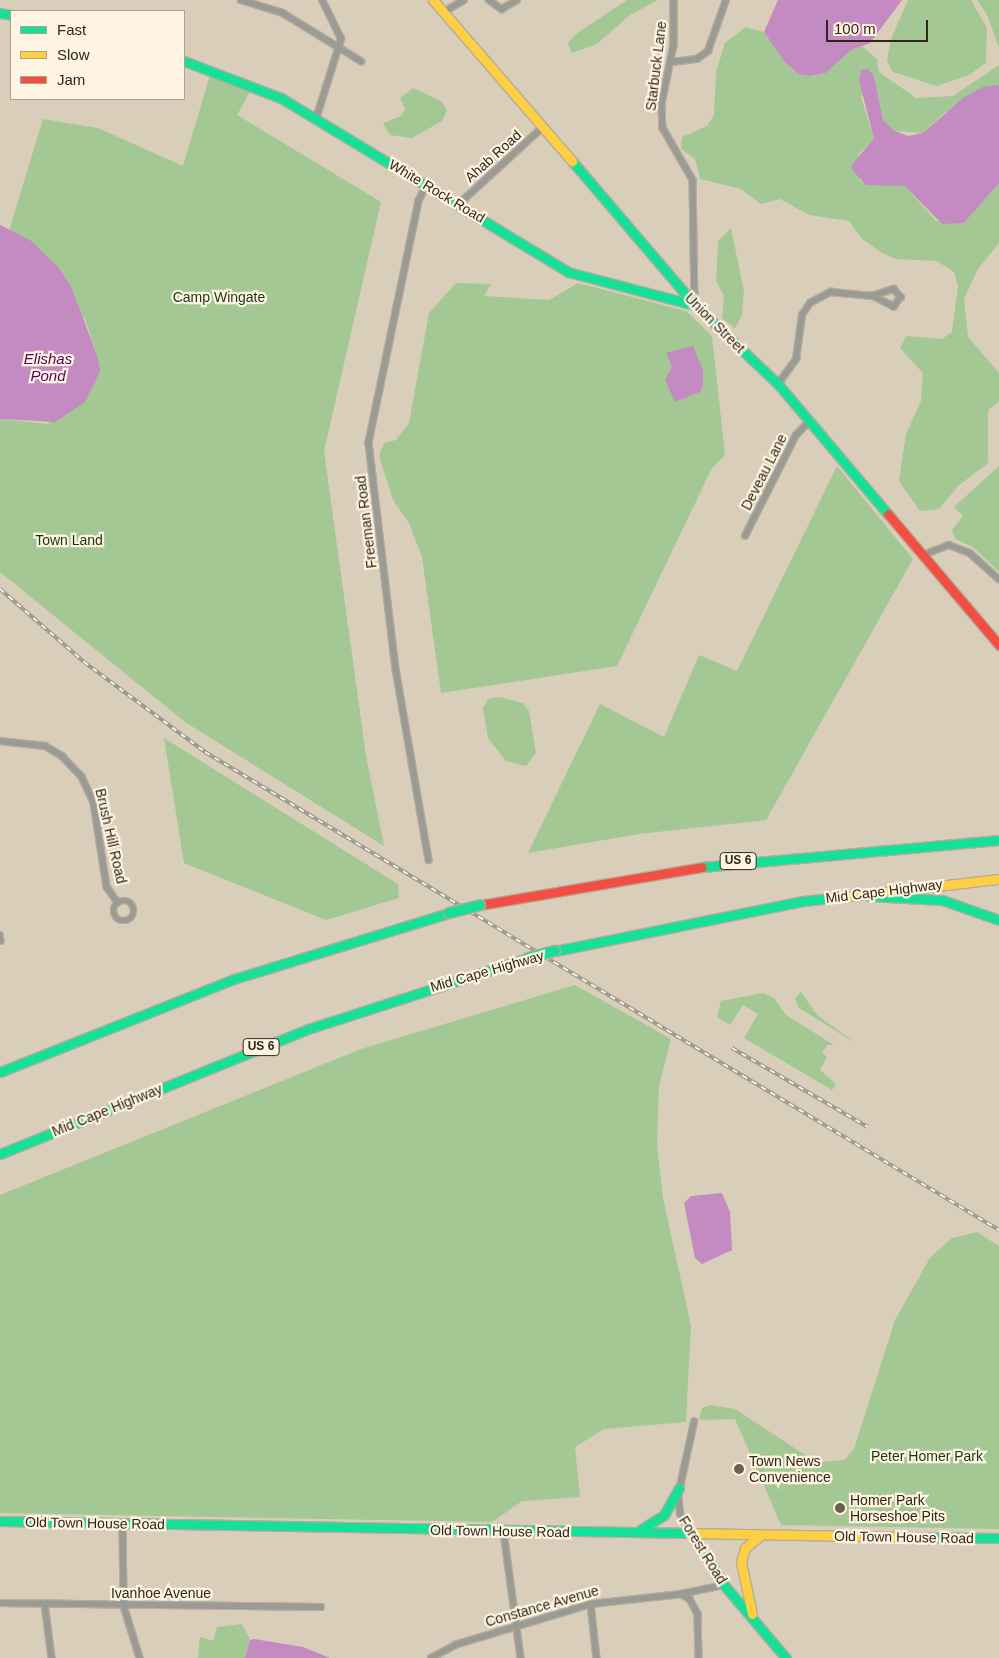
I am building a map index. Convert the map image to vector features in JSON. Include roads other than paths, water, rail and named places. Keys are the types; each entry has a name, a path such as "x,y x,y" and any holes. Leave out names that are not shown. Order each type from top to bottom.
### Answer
{"main road":[{"name":"Union Street","path":"434,0 545,126 695,305 778,384 999,645"},
{"name":"White Rock Road","path":"185,61 246,81 316,119 573,274 695,305"},
{"name":"US 6","path":"0,1072 234,978 480,905 708,865 999,840"},
{"name":"Mid Cape Highway","path":"0,1154 326,1023 528,958 698,919 841,895 999,879"},
{"path":"841,895 942,900 999,920"},
{"path":"637,1531 664,1515 679,1488"},
{"name":"Old Town House Road","path":"0,1522 504,1532 637,1531 760,1536 999,1538"},
{"name":"Forest Road","path":"692,1533 724,1584 786,1658"},
{"path":"757,1623 744,1594 741,1562 745,1548 760,1536"}],"street":[{"path":"240,0 283,13 340,46 361,61"},
{"path":"316,119 340,46 338,28 322,0"},
{"path":"444,12 464,0"},
{"path":"489,0 502,9 517,0"},
{"name":"Starbuck Lane","path":"674,0 672,62 662,104 663,128 693,180 695,305"},
{"path":"672,62 697,59 708,51 726,0"},
{"name":"Ahab Road","path":"458,204 545,126"},
{"name":"Freeman Road","path":"427,185 418,201 369,442 396,668 429,860"},
{"path":"778,384 796,359 802,315 810,302 831,292 872,296 894,307 901,297 894,289 872,296"},
{"name":"Deveau Lane","path":"745,536 796,435 809,422"},
{"path":"923,555 949,545 970,553 999,579"},
{"name":"Brush Hill Road","path":"0,741 45,746 62,756 82,777 94,803 107,887 118,903"},
{"name":"Forest Road","path":"692,1533 680,1514 679,1488 694,1422"},
{"path":"123,1524 124,1606 140,1658"},
{"path":"504,1532 521,1658"},
{"name":"Constance Avenue","path":"431,1658 445,1650 517,1625 591,1604 680,1594 724,1584"},
{"path":"680,1594 690,1599 698,1614 699,1658"},
{"name":"Ivanhoe Avenue","path":"0,1602 124,1606 321,1607"},
{"path":"45,1604 52,1658"},
{"path":"591,1604 597,1658"},
{"path":"445,1650 446,1658"}],"water":[{"path":"778,0 902,0 870,43 851,50 826,73 809,76 798,74 784,61 764,32"},
{"path":"868,69 874,76 883,120 895,131 908,136 923,133 964,97 983,87 999,85 999,183 964,223 942,224 905,186 866,185 855,173 851,166 874,138 859,81 861,70"},
{"name":"Elishas Pond","path":"0,225 30,240 58,267 71,286 97,355 100,371 85,402 55,422 0,419"},
{"path":"693,346 703,370 703,386 700,392 675,402 665,380 672,367 666,353"},
{"path":"722,1193 730,1212 732,1250 702,1264 695,1258 684,1203 691,1196"},
{"path":"254,1639 303,1647 330,1658 245,1658 250,1640"}],"railway":[{"path":"0,589 84,662 205,752 999,1230"},
{"path":"732,1048 868,1127"}],"place":[{"name":"Town News Convenience","path":"739,1469"},
{"name":"Homer Park Horseshoe Pits","path":"840,1508"}],"park label":[{"name":"Camp Wingate","path":"219,297"},
{"name":"Town Land","path":"69,540"},
{"name":"Peter Homer Park","path":"927,1456"}]}
